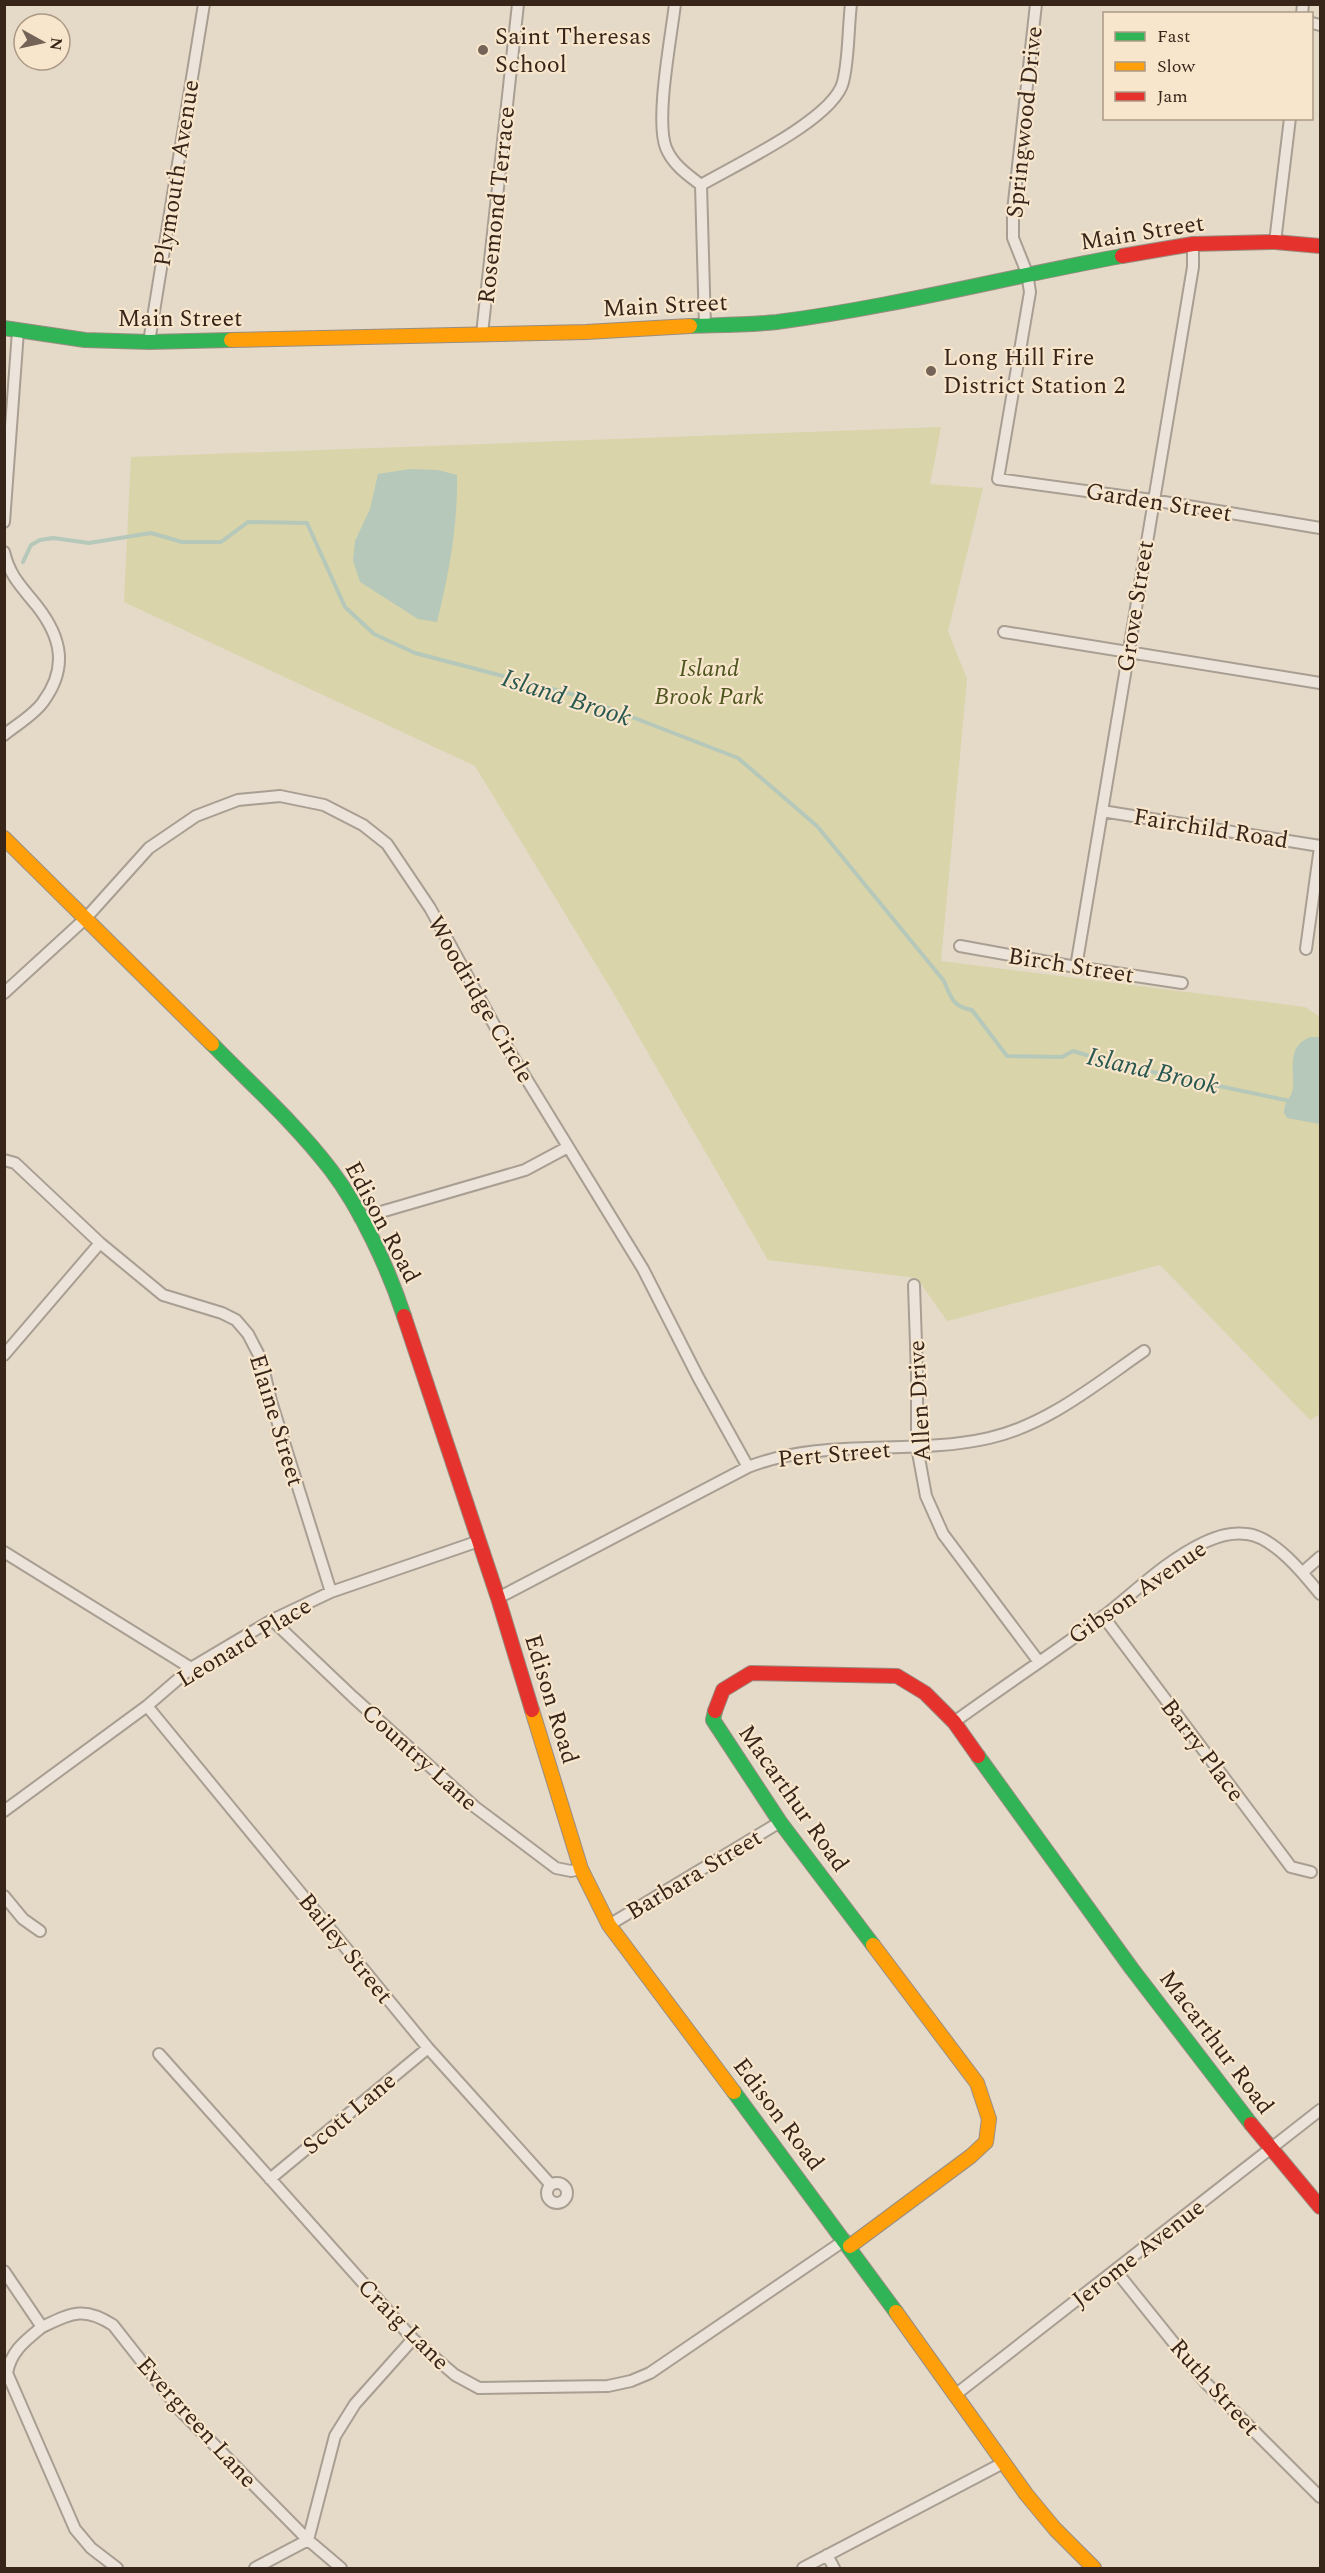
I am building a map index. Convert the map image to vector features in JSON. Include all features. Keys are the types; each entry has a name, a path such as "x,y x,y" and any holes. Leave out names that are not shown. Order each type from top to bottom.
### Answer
{"street":[{"name":"Plymouth Avenue","path":"149,342 204,4"},
{"name":"Rosemond Terrace","path":"482,333 518,4"},
{"path":"675,4 661,128 667,149 677,166 701,185"},
{"path":"701,185 817,117 837,97 843,82 851,4"},
{"name":"Springwood Drive","path":"998,479 1030,292 1027,273 1013,238 1013,211 1036,4"},
{"path":"1275,242 1290,120"},
{"path":"701,185 705,326"},
{"name":"Main Street","path":"11,330 86,340 149,342 586,332 705,326 775,321 842,310 1027,273 1193,244 1275,242 1320,246"},
{"name":"Grove Street","path":"1076,967 1152,500 1193,267 1193,244"},
{"path":"4,522 11,330"},
{"name":"Garden Street","path":"998,479 1152,500 1320,528"},
{"path":"4,552 9,570 51,624 60,652 57,678 42,704 4,735"},
{"path":"1004,632 1320,683"},
{"name":"Woodridge Circle","path":"4,993 86,918 149,848 196,816 238,800 279,796 324,805 363,825 387,844 430,908 502,1040 643,1269 698,1377 748,1467"},
{"name":"Fairchild Road","path":"1102,811 1320,846"},
{"name":"Edison Road","path":"4,838 288,1120 332,1171 391,1276 498,1598 581,1869 609,1925 847,2243 1003,2463 1055,2529 1094,2568"},
{"path":"1306,949 1320,846"},
{"name":"Birch Street","path":"960,946 1076,967 1182,982"},
{"path":"360,1218 525,1170 568,1147"},
{"name":"Elaine Street","path":"4,1160 15,1163 100,1243 163,1295 222,1313 236,1320 248,1334 261,1359 278,1423 331,1592"},
{"path":"4,1355 100,1243"},
{"name":"Allen Drive","path":"914,1285 917,1447 926,1496 943,1534 1039,1662"},
{"name":"Pert Street","path":"498,1598 748,1467 776,1456 814,1451 917,1447 989,1438 1026,1426 1053,1412 1144,1351"},
{"name":"Gibson Avenue","path":"954,1722 1103,1616 1169,1564 1202,1543 1225,1534 1250,1534 1273,1546 1303,1572 1320,1594"},
{"name":"Leonard Place","path":"4,1811 147,1706 191,1668 272,1620 331,1592 479,1541"},
{"path":"4,1552 191,1668"},
{"path":"1303,1572 1320,1557"},
{"name":"Barry Place","path":"1103,1616 1291,1867 1311,1872"},
{"name":"Country Lane","path":"272,1620 475,1807 556,1868 572,1871 581,1869"},
{"name":"Macarthur Road","path":"847,2243 971,2157 986,2142 989,2119 977,2083 780,1822 713,1720 716,1698 731,1682 751,1673 897,1676 925,1693 954,1722 1168,2017 1270,2149 1320,2207"},
{"name":"Bailey Street","path":"147,1706 428,2048 551,2185"},
{"name":"Barbara Street","path":"609,1925 780,1822"},
{"path":"4,1896 23,1919 40,1931"},
{"name":"Scott Lane","path":"270,2179 428,2048"},
{"name":"Craig Lane","path":"159,2054 413,2339 455,2375 479,2388 608,2386 631,2381 650,2373 847,2243"},
{"name":"Jerome Avenue","path":"955,2395 1320,2110"},
{"path":"4,2271 42,2327"},
{"name":"Ruth Street","path":"1116,2271 1206,2383 1320,2497"},
{"name":"Evergreen Lane","path":"117,2568 91,2548 75,2529 7,2373 9,2361 17,2348 42,2327 73,2313 100,2316 113,2325 179,2409 308,2540 341,2568"},
{"path":"255,2568 308,2540 335,2436 355,2404 413,2339"},
{"path":"803,2568 1003,2463"},
{"path":"827,2555 834,2568"}],"green space":[{"name":"Island Brook Park","path":"941,427 930,484 983,488 948,631 967,679 941,961 1305,1007 1320,1017 1320,1414 1310,1420 1160,1265 947,1321 917,1278 768,1260 611,989 475,766 124,602 131,457"}],"shaded area":[{"path":"410,469 438,470 457,475 452,549 437,622 418,619 360,582 353,561 355,541 370,509 378,474"},
{"path":"1311,1037 1320,1037 1320,1124 1287,1118 1284,1113 1293,1088 1295,1051 1298,1045"}],"waterway":[{"name":"Island Brook","path":"23,562 31,545 40,540 53,538 89,543 151,533 182,542 221,542 248,522 307,523 345,607 374,634 415,653 575,695 738,758 817,826 944,981 954,1001 961,1007 972,1010 1007,1056 1062,1057 1073,1051 1120,1065 1290,1101"}],"traffic: fast":[{"path":"690,326 766,323 820,316 1122,256"},
{"path":"4,328 85,340 149,342 231,340"},
{"path":"212,1044 273,1105 331,1170 353,1203 373,1240 404,1316"},
{"path":"715,1711 713,1720 780,1822 873,1945"},
{"path":"978,1756 1132,1969 1251,2124"},
{"path":"734,2092 896,2312"}],"traffic: slow":[{"path":"231,340 586,332 690,326"},
{"path":"4,838 212,1044"},
{"path":"532,1710 581,1869 609,1925 734,2092"},
{"path":"850,2246 971,2156 986,2142 989,2119 977,2083 873,1945"},
{"path":"896,2312 1026,2494 1055,2529 1094,2568"}],"traffic: jam":[{"path":"1122,256 1193,244 1275,242 1320,246"},
{"path":"404,1316 498,1598 532,1710"},
{"path":"715,1711 723,1690 751,1673 897,1676 925,1693 954,1722 978,1756"},
{"path":"1251,2124 1320,2207"}],"place":[{"name":"Saint Theresas School","path":"483,50"},
{"name":"Long Hill Fire District Station 2","path":"931,371"}]}
